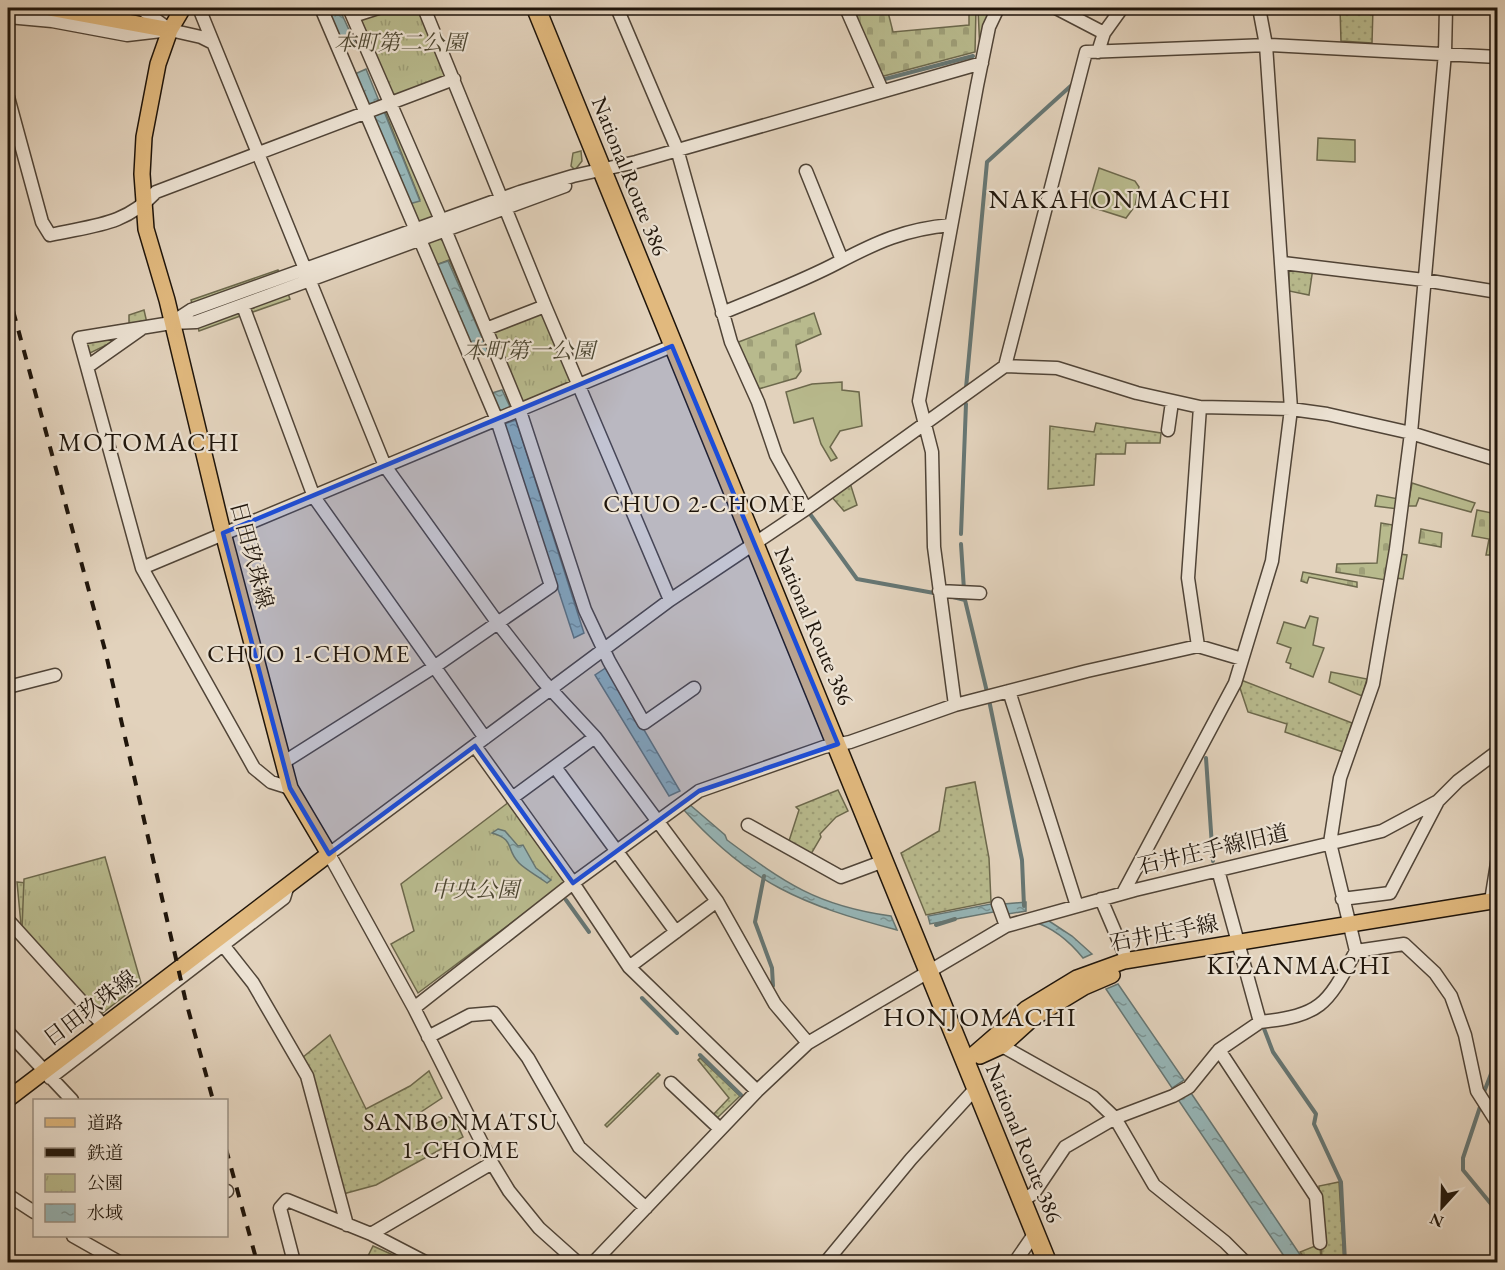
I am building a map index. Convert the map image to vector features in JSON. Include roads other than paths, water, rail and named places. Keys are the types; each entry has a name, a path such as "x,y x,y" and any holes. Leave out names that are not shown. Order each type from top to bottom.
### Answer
{"highway":[{"name":"National Route 386","path":"536,8 672,346 838,744 1047,1263"}],"main road":[{"path":"50,8 170,30"},
{"name":"日田玖珠線","path":"8,1099 47,1075 104,1025 329,854 290,788 222,533 147,230 142,174 144,137 158,64 170,30 183,8"},
{"name":"石井庄手線","path":"965,1062 1026,1009 1077,978 1127,960 1350,927 1467,914 1494,901"},
{"name":"石井庄手線","path":"965,1062 1002,1046 1033,1018 1084,987 1128,969 1240,945"}],"street":[{"path":"140,8 170,30"},
{"path":"199,8 385,466 497,622 550,690 595,737 658,820 717,901 775,1004 808,1043"},
{"path":"284,762 434,667 551,586 497,420 417,235 367,111 321,8"},
{"path":"378,8 351,12 520,411 585,610 644,723 694,688"},
{"path":"424,8 545,306 670,600"},
{"path":"616,8 677,149 722,313 776,455 806,509"},
{"path":"846,8 882,90"},
{"path":"955,705 934,547 932,452 919,401 989,27 998,8"},
{"path":"1056,8 1104,33"},
{"path":"1098,52 1104,33 1122,8"},
{"path":"1123,893 1235,683 1272,561 1292,409 1266,45 1259,8"},
{"path":"1022,1201 1034,1193 1065,1147 1115,1118 1189,1088 1219,1050 1260,1022 1318,1009 1334,992 1356,951 1330,843 1340,778 1373,684 1395,558 1411,433 1445,53 1446,8"},
{"path":"8,17 51,21 127,35 170,30 201,37 213,43"},
{"path":"1005,366 1086,52 1266,45 1497,57"},
{"path":"171,323 191,310 309,275 602,170 982,63"},
{"path":"8,97 42,222 50,235 122,219 144,204 156,192 454,79"},
{"path":"806,171 842,260"},
{"path":"722,313 842,260 860,249 918,228 951,225"},
{"path":"1283,263 1424,280 1497,292"},
{"path":"290,788 270,782 254,768 142,568 79,338 171,323 195,322 243,306 309,275"},
{"path":"243,306 314,497 485,738"},
{"path":"486,329 545,306"},
{"path":"87,367 141,329"},
{"path":"142,568 580,387 672,346"},
{"path":"577,1263 538,1228 509,1191 492,1163 414,1008 329,854 670,600 753,542 806,509 1005,366 1056,368 1172,402 1200,407 1292,409 1327,414 1411,433 1497,460"},
{"path":"1168,430 1172,402"},
{"path":"1198,646 1188,578 1200,407"},
{"path":"939,591 970,592"},
{"path":"414,1008 573,883 692,795 758,770 955,705 1009,691 1198,646 1242,659"},
{"path":"8,687 55,675"},
{"path":"1009,691 1077,906"},
{"path":"512,798 595,737"},
{"path":"474,746 573,883 629,967 757,1090"},
{"name":"石井庄手線旧道","path":"594,1263 757,1090 808,1043 928,971 1003,916 1022,922 1123,893 1382,831 1438,801 1458,781 1497,751"},
{"path":"555,767 676,932"},
{"path":"1342,899 1389,893 1438,801"},
{"path":"748,825 841,877 884,861"},
{"path":"1494,901 1497,857"},
{"path":"1218,870 1260,1022"},
{"path":"47,1075 284,898 288,885"},
{"path":"1101,899 1127,960"},
{"path":"629,967 717,901"},
{"path":"8,920 104,1025"},
{"path":"1356,951 1404,944 1436,973 1451,996 1465,1035 1477,1090 1497,1124"},
{"path":"223,945 253,982 307,1076 347,1225"},
{"path":"428,1037 470,1015 494,1013 528,1058 579,1147 646,1208"},
{"path":"8,1032 70,1099"},
{"path":"1002,1046 1093,1097 1115,1118 1154,1185 1226,1242 1245,1263"},
{"path":"1219,1050 1316,1197 1320,1243"},
{"path":"671,1083 720,1129"},
{"path":"826,1263 918,1151 976,1088"},
{"path":"370,1234 492,1163"},
{"path":"8,1195 33,1211"},
{"path":"294,1263 280,1208 288,1200 370,1234 425,1263"},
{"path":"1016,1263 1035,1233"},
{"path":"75,1237 119,1263"}],"water":[{"path":"327,8 339,8 355,43 344,48"},
{"path":"366,69 379,101 368,105 355,74"},
{"path":"383,109 420,201 409,204 371,114"},
{"path":"448,261 489,353 475,358 436,265"},
{"path":"502,390 512,411 501,415 492,393"},
{"path":"516,420 584,633 574,638 504,424"},
{"path":"607,667 680,791 669,796 595,675"},
{"path":"689,804 725,835 727,840 785,880 822,899 842,906 891,916 897,930 806,901 755,874 731,856 683,809"},
{"path":"498,829 505,831 518,846 523,845 536,868 551,880 547,883 519,863 507,842 492,833"},
{"path":"1026,902 1026,911 1008,914 1004,904"},
{"path":"996,903 999,911 930,924 928,916"},
{"path":"1046,919 1072,936 1092,954 1083,958 1061,936 1034,922"},
{"path":"1118,984 1184,1080 1172,1088 1106,989"},
{"path":"1189,1090 1305,1262 1288,1262 1177,1098"}],"waterway":[{"path":"881,80 973,56"},
{"path":"966,388 987,162 1074,83"},
{"path":"961,534 966,404"},
{"path":"810,514 857,579 934,593"},
{"path":"961,544 964,590"},
{"path":"953,597 965,600 987,692"},
{"path":"989,700 1022,860 1024,906"},
{"path":"1206,758 1213,861"},
{"path":"764,876 755,922 772,968 773,986"},
{"path":"566,900 589,932"},
{"path":"936,925 955,919"},
{"path":"642,998 677,1033"},
{"path":"1263,1026 1273,1052 1316,1114 1314,1124 1341,1182 1345,1262"},
{"path":"700,1055 741,1095"},
{"path":"1484,1092 1498,1056"},
{"path":"1480,1107 1463,1158 1463,1170 1496,1210"}],"railway":[{"path":"8,292 105,650 185,998 213,1099"},
{"path":"228,1156 257,1262"}],"district":[{"name":"NAKAHONMACHI","path":"1110,199"},
{"name":"MOTOMACHI","path":"149,442"},
{"name":"CHUO 2-CHOME","path":"705,503"},
{"name":"CHUO 1-CHOME","path":"309,653"},
{"name":"KIZANMACHI","path":"1299,965"},
{"name":"HONJOMACHI","path":"980,1017"},
{"name":"SANBONMATSU 1-CHOME","path":"461,1135"}],"park label":[{"name":"本町第二公園","path":"400,42"},
{"name":"本町第一公園","path":"529,350"},
{"name":"中央公園","path":"475,889"}]}
